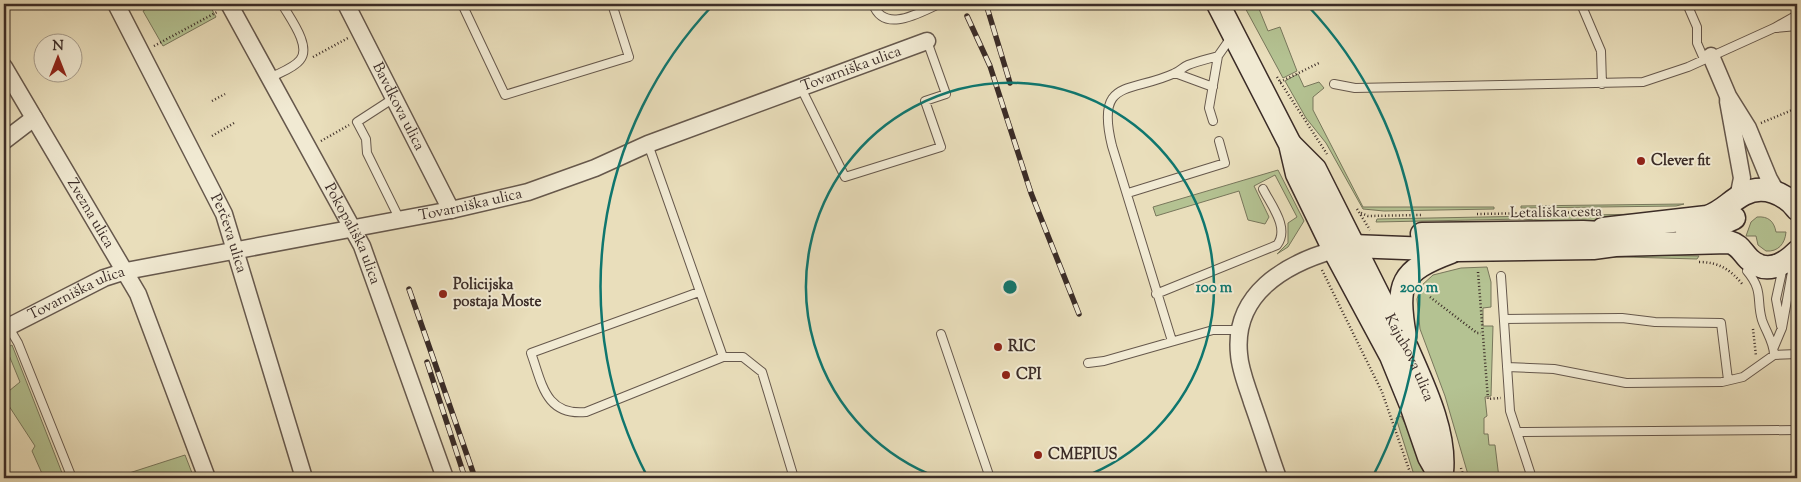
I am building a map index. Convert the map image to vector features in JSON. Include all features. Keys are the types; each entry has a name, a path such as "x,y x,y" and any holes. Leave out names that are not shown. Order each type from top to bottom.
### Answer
{"main road":[{"name":"Kajuhova ulica","path":"1218,4 1290,144 1314,169 1336,255 1400,338 1399,352 1427,398 1444,454 1441,478"},
{"name":"Letališka cesta","path":"1336,255 1457,250 1588,240 1623,234 1700,230 1717,226 1743,203 1763,190 1777,192"},
{"path":"1777,192 1797,209"},
{"name":"Letališka cesta","path":"1743,203 1772,202 1797,224"},
{"path":"1737,258 1743,203"},
{"name":"Letališka cesta","path":"1336,255 1366,236 1373,236 1588,240 1615,245 1737,258 1759,277 1792,262"},
{"path":"1737,258 1737,245 1751,261 1761,267 1772,267 1792,262"},
{"path":"1399,352 1405,281 1418,266 1457,250"}],"street":[{"name":"Perčeva ulica","path":"116,4 224,214 304,478"},
{"name":"Bavdkova ulica","path":"346,4 451,210"},
{"name":"Pokopališka ulica","path":"229,5 354,228 376,283 445,478"},
{"name":"Tovarniška ulica","path":"5,325 104,278 126,271 451,210 528,192 595,168 648,144 927,41"},
{"path":"1707,57 1748,128 1768,179 1777,192"},
{"name":"Zvezna ulica","path":"4,67 138,294 207,478"},
{"path":"1728,96 1742,178 1743,203"},
{"path":"4,141 34,118"},
{"name":"Letališka cesta","path":"1278,478 1241,366 1238,345 1240,330 1252,302 1268,281 1295,265 1336,255"}],"lane":[{"path":"270,78 296,63 303,56 304,45 282,4"},
{"path":"462,4 505,95 629,57 612,4"},
{"path":"873,4 877,14 882,18 894,20 911,16 940,4"},
{"path":"1581,4 1600,51 1602,84"},
{"path":"1687,4 1697,27 1697,42 1707,57"},
{"path":"1334,84 1355,88 1643,82 1774,28 1797,15"},
{"path":"1774,28 1797,26"},
{"path":"1213,121 1209,108 1218,56 1233,34"},
{"path":"801,88 845,177 941,147 925,101 946,94 927,41"},
{"path":"1172,341 1156,294 1108,128 1106,114 1108,105 1123,89 1175,74 1187,66 1218,56"},
{"path":"1175,74 1212,87"},
{"path":"394,98 357,122 366,139 367,153 400,220"},
{"path":"1128,193 1225,162 1219,141"},
{"path":"648,144 723,357"},
{"path":"1156,294 1277,245 1281,236 1281,225 1263,189"},
{"path":"1737,258 1758,290 1762,318 1774,351"},
{"path":"1782,328 1776,308 1792,262"},
{"path":"1507,367 1554,369 1626,383 1728,380 1743,377 1774,351 1782,328 1792,262"},
{"path":"1501,276 1510,411 1532,478"},
{"path":"699,292 531,353 548,400 561,409 574,413 586,412 723,357 743,357 762,372 794,478"},
{"path":"1504,319 1622,318 1655,322 1721,323 1728,380"},
{"path":"5,325 18,343 72,478"},
{"path":"1088,363 1104,361 1218,329 1240,330"},
{"path":"941,334 990,478"},
{"path":"1774,351 1797,354"},
{"path":"1517,432 1797,430"}],"path":[{"path":"141,53 229,5"},
{"path":"303,56 314,57 360,32"},
{"path":"1280,82 1319,63"},
{"path":"1275,74 1327,154"},
{"path":"212,101 225,94"},
{"path":"1755,126 1797,108"},
{"path":"308,147 357,122"},
{"path":"212,136 234,124"},
{"path":"1354,205 1366,222"},
{"name":"Letališka cesta","path":"1475,214 1601,212"},
{"path":"1361,213 1368,216 1426,215"},
{"path":"1336,255 1359,342 1382,392 1412,478"},
{"path":"1478,272 1481,333 1488,399 1509,398"},
{"path":"1430,297 1477,333 1481,333"},
{"path":"1796,310 1797,354"},
{"path":"1753,326 1756,368"}],"green space":[{"path":"155,4 209,4 216,17 163,46 143,11"},
{"path":"1243,4 1257,4 1268,31 1280,27 1297,71 1283,78"},
{"path":"1298,74 1304,87 1319,82 1324,88 1313,97 1313,110 1363,207 1494,207 1494,209 1384,211 1363,209 1326,143 1306,118 1285,81"},
{"path":"1278,170 1304,221 1288,247 1277,254 1288,243 1288,223 1297,217 1275,175 1254,186 1269,217 1265,224 1248,220 1239,191 1156,216 1153,207"},
{"path":"1684,204 1676,206 1521,208 1521,206"},
{"path":"1698,213 1575,223 1522,219 1376,222 1377,219"},
{"path":"1757,217 1764,217 1770,220 1776,232 1786,232 1782,244 1777,249 1766,251 1758,245 1756,236 1746,236 1751,222"},
{"path":"1625,255 1699,256 1697,259 1626,257 1450,259"},
{"path":"1487,267 1491,282 1491,307 1483,308 1483,326 1493,326 1491,396 1485,397 1487,416 1484,418 1484,434 1488,434 1489,445 1495,445 1499,478 1469,478 1445,396 1420,329 1417,299 1421,286 1433,275 1461,268"},
{"path":"12,345 64,478 44,478 32,451 35,446 7,403 4,405 4,395 20,382 6,348"},
{"path":"1401,416 1415,443 1427,478 1415,478 1396,418"},
{"path":"185,455 194,478 124,478 123,475"}],"railway":[{"path":"986,4 1010,83"},
{"path":"967,16 990,66 1031,193 1079,314"},
{"path":"409,289 475,478"},
{"path":"427,362 465,478"}],"place":[{"name":"Clever fit","path":"1641,161"},
{"name":"Policijska postaja Moste","path":"443,294"},
{"name":"RIC","path":"998,347"},
{"name":"CPI","path":"1006,375"},
{"name":"CMEPIUS","path":"1038,455"}]}
